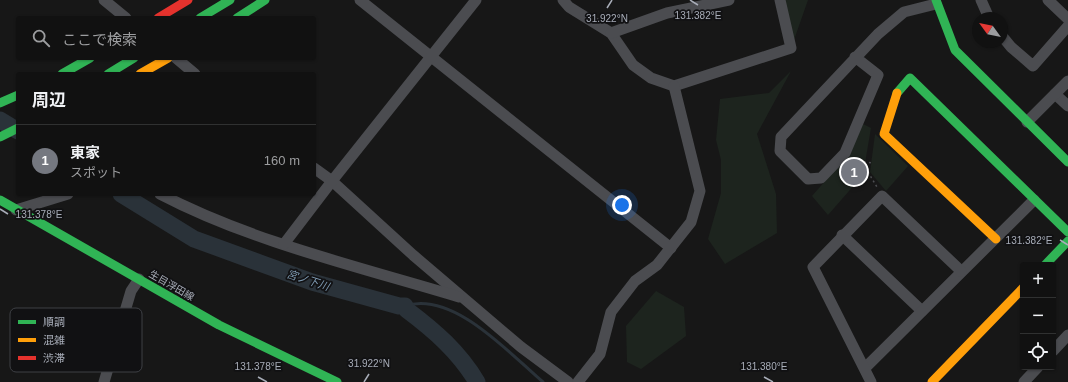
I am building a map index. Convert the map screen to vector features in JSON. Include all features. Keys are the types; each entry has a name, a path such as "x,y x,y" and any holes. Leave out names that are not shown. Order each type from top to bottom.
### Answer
{"main road":[{"path":"161,16 188,0"},
{"path":"203,16 230,0"},
{"path":"217,16 240,0"},
{"path":"240,16 265,0"},
{"path":"936,2 955,50 1068,162"},
{"path":"66,72 86,60"},
{"path":"111,72 131,60"},
{"path":"123,72 143,60"},
{"path":"144,72 164,60"},
{"path":"996,239 884,134 897,93 910,78 1068,232"},
{"path":"1,103 16,95"},
{"path":"0,130 16,121"},
{"path":"0,137 16,129"},
{"name":"生目浮田線","path":"0,200 219,325 338,382"},
{"path":"1048,262 1068,241"},
{"path":"932,382 1020,291"}],"street":[{"path":"104,0 124,16"},
{"path":"360,0 671,248"},
{"path":"284,244 332,181 476,0"},
{"path":"563,0 569,6 611,33 633,65 651,78 674,86 791,48 780,0"},
{"path":"611,33 667,13 729,0"},
{"path":"981,0 986,12"},
{"path":"1048,0 1068,19"},
{"path":"855,57 878,75 845,153 821,178 808,179 780,151 781,137 855,57 878,34 904,12 936,2"},
{"path":"1008,43 1033,66 1068,26"},
{"path":"178,60 193,72"},
{"path":"1027,122 1068,81"},
{"path":"578,382 600,354 611,312 635,281 657,265 691,222 700,191 674,86"},
{"path":"1055,94 1068,106"},
{"path":"316,169 332,181 413,255 521,347 568,382"},
{"path":"16,210 62,196"},
{"path":"164,196 186,208 284,244 466,299"},
{"path":"871,382 813,267 882,196 961,271"},
{"path":"865,368 1034,200"},
{"path":"842,236 922,312"},
{"path":"126,308 131,292 139,279"},
{"path":"1056,348 1068,335"},
{"path":"1024,382 1035,370"},
{"path":"104,382 107,372"}],"path":[{"path":"864,162 873,163"},
{"path":"868,172 882,196"}],"shaded area":[{"path":"784,0 808,0 794,40"},
{"path":"791,71 757,134 776,194 777,233 725,264 708,239 721,193 721,160 716,140 720,99 769,93"},
{"path":"863,124 871,128 863,175 828,215 812,196 848,155"},
{"path":"875,134 908,166 886,191 870,172"},
{"path":"656,291 684,307 686,336 641,369 627,362 626,326"}],"waterway":[{"name":"宮ノ下川","path":"0,120 16,130"},
{"name":"宮ノ下川","path":"124,196 194,239 312,282 399,306 405,306 407,310 446,343 470,371 477,382"},
{"path":"405,306 423,304 442,307 461,316 497,341 543,382"}],"traffic: fast":[{"path":"203,16 230,0"},
{"path":"240,16 265,0"},
{"path":"936,0 955,50 1068,162"},
{"path":"66,72 86,60"},
{"path":"111,72 131,60"},
{"path":"897,93 910,78 1068,232"},
{"path":"0,103 16,96"},
{"path":"0,137 16,129"},
{"path":"0,200 219,325 337,382"},
{"path":"1048,262 1068,241"}],"traffic: slow":[{"path":"144,72 164,60"},
{"path":"897,93 884,134 996,239"},
{"path":"932,382 1020,291"}],"traffic: jam":[{"path":"161,16 188,0"}],"place":[{"name":"東家","path":"854,172"}]}
